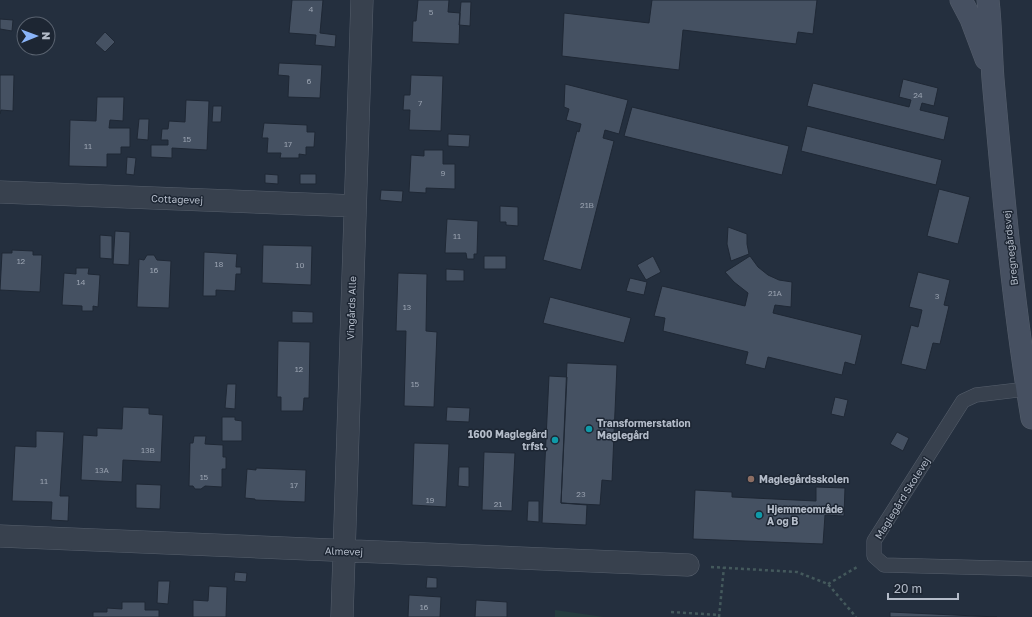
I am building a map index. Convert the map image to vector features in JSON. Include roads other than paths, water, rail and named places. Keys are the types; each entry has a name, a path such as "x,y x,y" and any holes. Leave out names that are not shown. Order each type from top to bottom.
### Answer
{"street":[{"name":"Vingårds Alle","path":"342,617 362,0"},
{"path":"960,0 971,19 993,76"},
{"path":"988,0 993,76"},
{"name":"Bregnegårdsvej","path":"993,76 1012,274 1032,418"},
{"name":"Cottagevej","path":"0,192 355,206"},
{"name":"Almevej","path":"0,536 688,565"}],"lane":[{"name":"Maglegård Skolevej","path":"1027,389 976,395 963,401 874,541 874,556 884,565 1032,570"}],"place":[{"name":"Transformerstation Maglegård","path":"589,429"},
{"name":"1600 Maglegård trfst.","path":"555,440"},
{"name":"Maglegårdsskolen","path":"751,479"},
{"name":"Hjemmeområde A og B","path":"759,515"}]}
